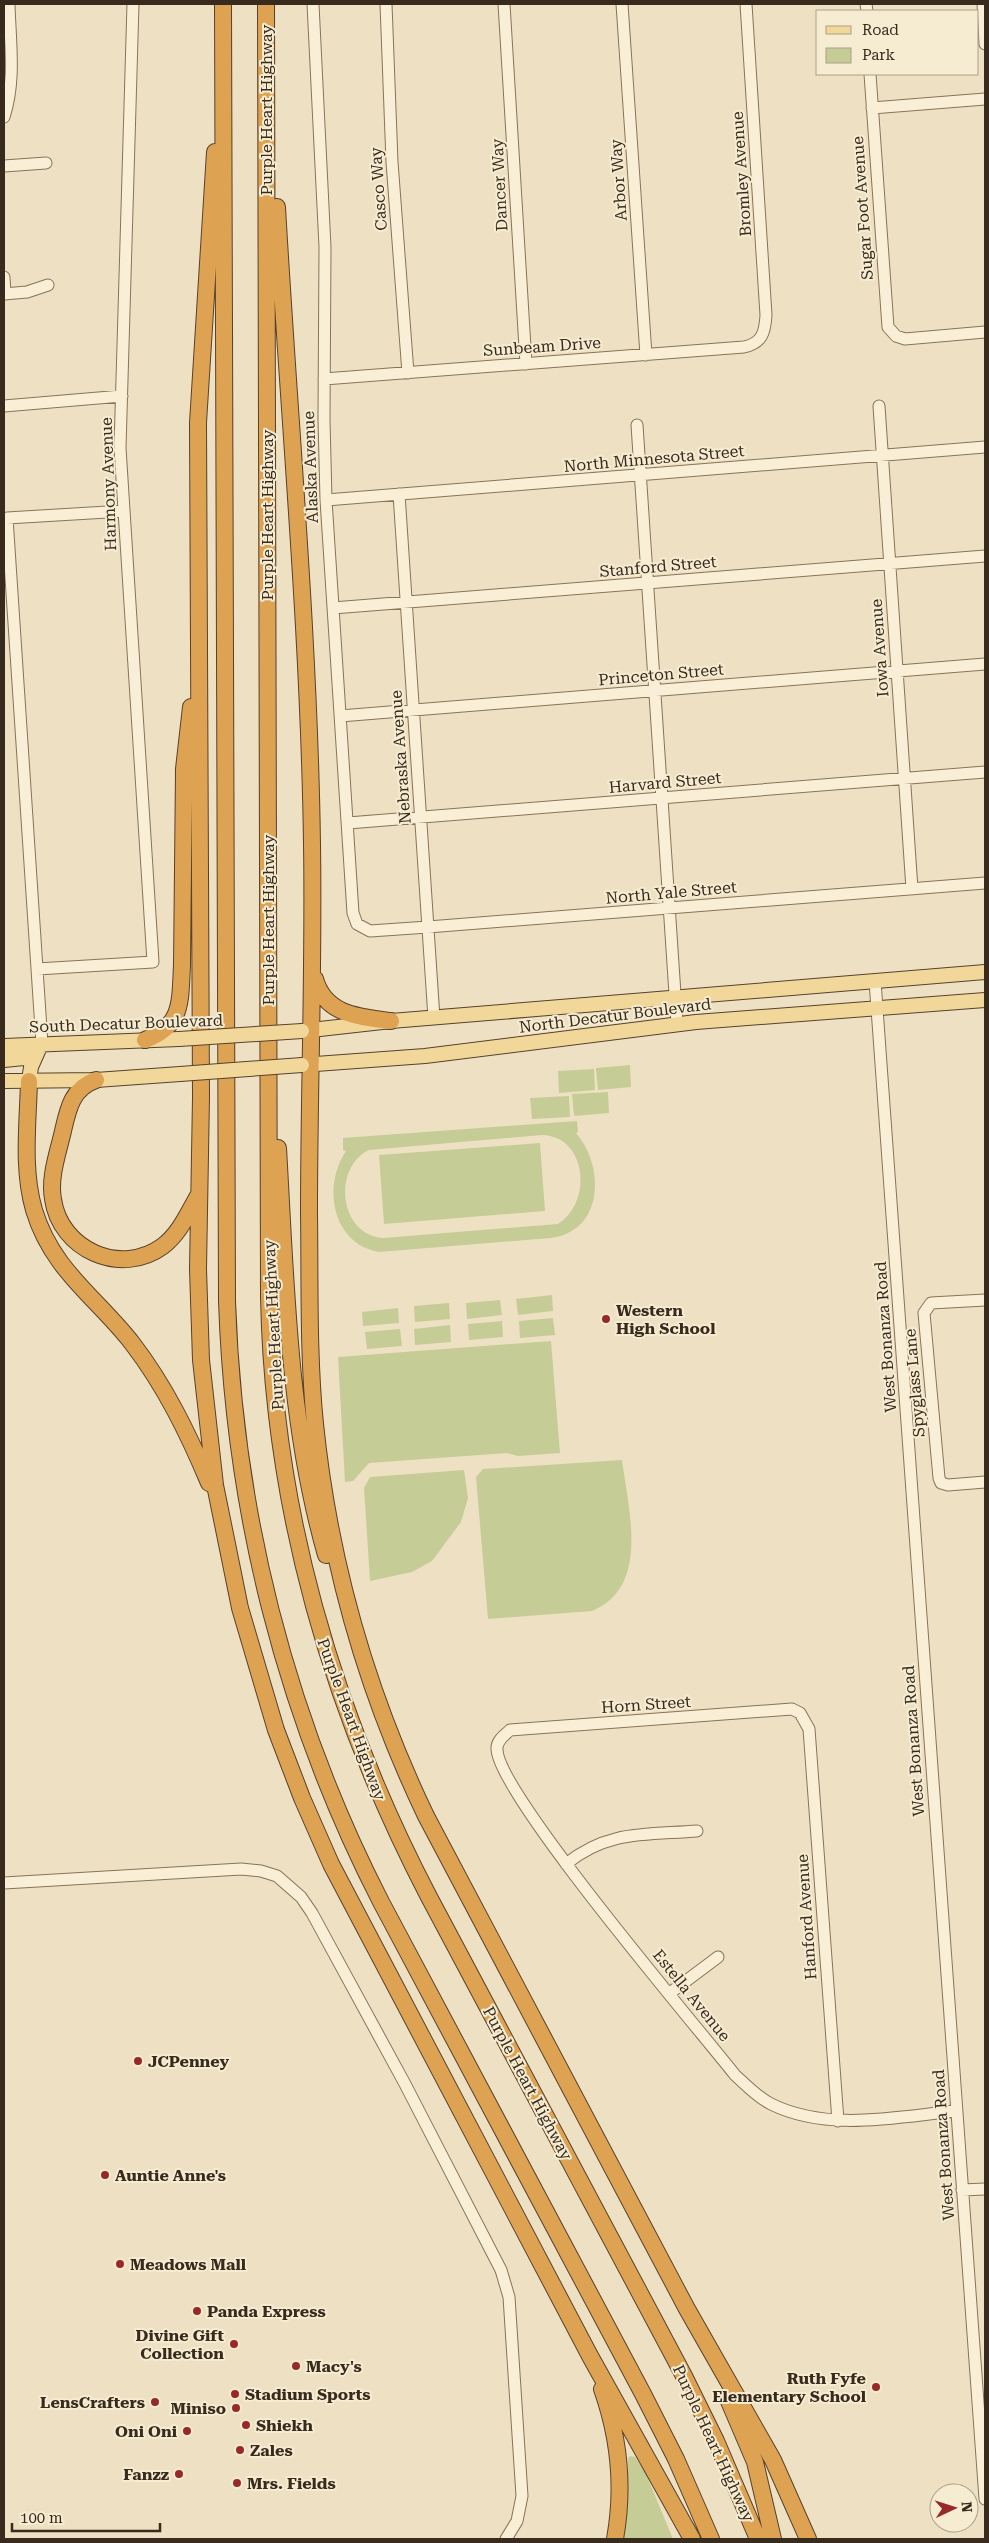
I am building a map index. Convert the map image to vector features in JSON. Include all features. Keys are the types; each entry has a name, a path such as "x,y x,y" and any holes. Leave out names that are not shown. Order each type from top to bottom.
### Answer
{"highway":[{"path":"223,8 198,422 201,793 200,1342 207,1423 218,1503 232,1574 254,1662 288,1764 319,1840 354,1913 590,2356 692,2539"},
{"path":"223,8 227,1301 236,1426 252,1533 272,1619 292,1687 315,1754 346,1829 381,1902 656,2419 711,2539"},
{"path":"266,11 308,711 313,971 307,1031 309,1285 312,1393 325,1500 353,1623 388,1728 426,1816 687,2309 773,2460 808,2539"},
{"name":"Purple Heart Highway","path":"266,11 268,1279 274,1387 282,1458 295,1529 311,1598 331,1668 361,1753 400,1842 692,2392 716,2440 758,2539"},
{"path":"145,1040 169,1028 174,1018 179,997 182,965 184,769 199,642"},
{"path":"313,971 319,991 332,1007 353,1015 391,1021"},
{"path":"268,974 288,1322 298,1417 310,1493 322,1540 336,1591 353,1623"},
{"path":"96,1080 79,1089 71,1102 52,1180 55,1211 71,1237 87,1250 107,1258 129,1260 144,1256 162,1246 174,1236 200,1192"},
{"path":"29,1081 29,1183 35,1212 46,1241 64,1270 121,1330 152,1372 184,1425 218,1503"},
{"path":"687,2309 755,2462 773,2539"},
{"path":"590,2356 606,2402 616,2445 619,2489 615,2539"}],"main road":[{"name":"North Decatur Boulevard","path":"250,1034 307,1031 391,1021 985,972"},
{"name":"North Decatur Boulevard","path":"96,1080 426,1056 677,1024 985,1000"},
{"name":"South Decatur Boulevard","path":"4,1046 179,1039 250,1034"},
{"path":"4,1060 24,1058 42,1044"},
{"path":"29,1081 33,1062 42,1044"},
{"path":"4,1081 96,1080"}],"street":[{"path":"4,117 12,76 7,58 9,4"},
{"name":"Harmony Avenue","path":"37,969 153,962 120,448 133,4"},
{"name":"Alaska Avenue","path":"313,4 325,242 324,379 326,500 353,913 360,927"},
{"name":"Casco Way","path":"386,4 392,162 408,373"},
{"name":"Dancer Way","path":"504,4 526,364"},
{"name":"Arbor Way","path":"622,4 646,354"},
{"name":"Bromley Avenue","path":"746,4 766,315 764,332 760,340"},
{"path":"983,4 985,44"},
{"name":"Sugar Foot Avenue","path":"870,75 885,315 888,327 896,336 905,339 985,332"},
{"path":"872,108 985,99"},
{"path":"4,166 46,163"},
{"path":"4,276 4,294 27,292 48,285"},
{"name":"Sunbeam Drive","path":"324,379 744,347 760,340"},
{"path":"4,406 122,396"},
{"name":"Iowa Avenue","path":"880,406 912,888"},
{"path":"637,425 677,1024"},
{"name":"North Minnesota Street","path":"326,500 985,448"},
{"name":"Nebraska Avenue","path":"399,494 434,1018"},
{"path":"42,1044 7,518 124,511"},
{"name":"Stanford Street","path":"333,608 985,556"},
{"name":"Princeton Street","path":"340,716 985,664"},
{"name":"Harvard Street","path":"348,823 985,772"},
{"name":"North Yale Street","path":"360,927 370,931 428,927 985,883"},
{"name":"West Bonanza Road","path":"874,981 985,2499"},
{"name":"Spyglass Lane","path":"985,1300 931,1303 924,1314 939,1478 945,1484 985,1482"},
{"name":"Horn Street","path":"498,1741 510,1730 792,1709 800,1713"},
{"name":"Hanford Avenue","path":"800,1713 809,1729 838,2122"},
{"name":"Estella Avenue","path":"498,1741 496,1748 500,1764 522,1802 566,1864 735,2075 756,2094 770,2104 803,2117 838,2122 956,2110"},
{"path":"566,1864 580,1853 601,1841 619,1837 697,1831"},
{"path":"4,1883 241,1868 261,1870 277,1876 301,1897 322,1929 501,2270 509,2305 522,2487 517,2521 506,2539"},
{"path":"670,1993 718,1957"},
{"path":"962,2190 985,2189"}],"green space":[{"path":"630,1065 631,1087 598,1090 596,1068"},
{"path":"594,1069 595,1090 559,1093 558,1071"},
{"path":"608,1092 609,1113 574,1116 572,1094"},
{"path":"569,1096 570,1117 532,1119 530,1098"},
{"path":"577,1121 578,1132 576,1133 592,1162 595,1179 594,1195 590,1210 581,1223 568,1233 551,1238 379,1252 363,1247 351,1238 342,1226 336,1212 334,1180 346,1151 343,1150 343,1138","holes":["542,1135 557,1138 568,1146 576,1158 580,1172 577,1201 569,1214 558,1224 383,1238 368,1234 357,1226 349,1214 346,1200 346,1185 349,1171 357,1159 369,1150"]},
{"path":"540,1143 545,1211 384,1224 379,1155"},
{"path":"552,1295 553,1311 518,1315 516,1299"},
{"path":"500,1300 502,1315 467,1319 466,1303"},
{"path":"449,1303 450,1319 415,1322 414,1306"},
{"path":"398,1308 399,1323 363,1326 362,1312"},
{"path":"553,1318 555,1335 520,1338 519,1321"},
{"path":"502,1321 503,1337 469,1340 468,1324"},
{"path":"450,1325 451,1342 415,1345 414,1329"},
{"path":"400,1329 402,1346 367,1349 365,1332"},
{"path":"551,1341 560,1453 518,1456 507,1453 369,1463 353,1481 345,1482 338,1357"},
{"path":"622,1460 631,1523 631,1544 629,1565 622,1584 610,1600 592,1611 488,1619 476,1477 483,1469"},
{"path":"464,1470 468,1498 461,1522 432,1561 412,1572 370,1581 364,1488 370,1477"},
{"path":"630,2456 635,2457 646,2474 673,2539 622,2539 628,2494 628,2458"}],"place":[{"name":"Western High School","path":"606,1319"},
{"name":"JCPenney","path":"138,2061"},
{"name":"Auntie Anne's","path":"105,2175"},
{"name":"Meadows Mall","path":"120,2264"},
{"name":"Panda Express","path":"197,2311"},
{"name":"Divine Gift Collection","path":"234,2344"},
{"name":"Macy's","path":"296,2366"},
{"name":"Ruth Fyfe Elementary School","path":"876,2387"},
{"name":"Stadium Sports","path":"235,2394"},
{"name":"LensCrafters","path":"155,2402"},
{"name":"Miniso","path":"236,2408"},
{"name":"Shiekh","path":"246,2425"},
{"name":"Oni Oni","path":"187,2431"},
{"name":"Zales","path":"240,2450"},
{"name":"Fanzz","path":"179,2474"},
{"name":"Mrs. Fields","path":"237,2483"}]}
